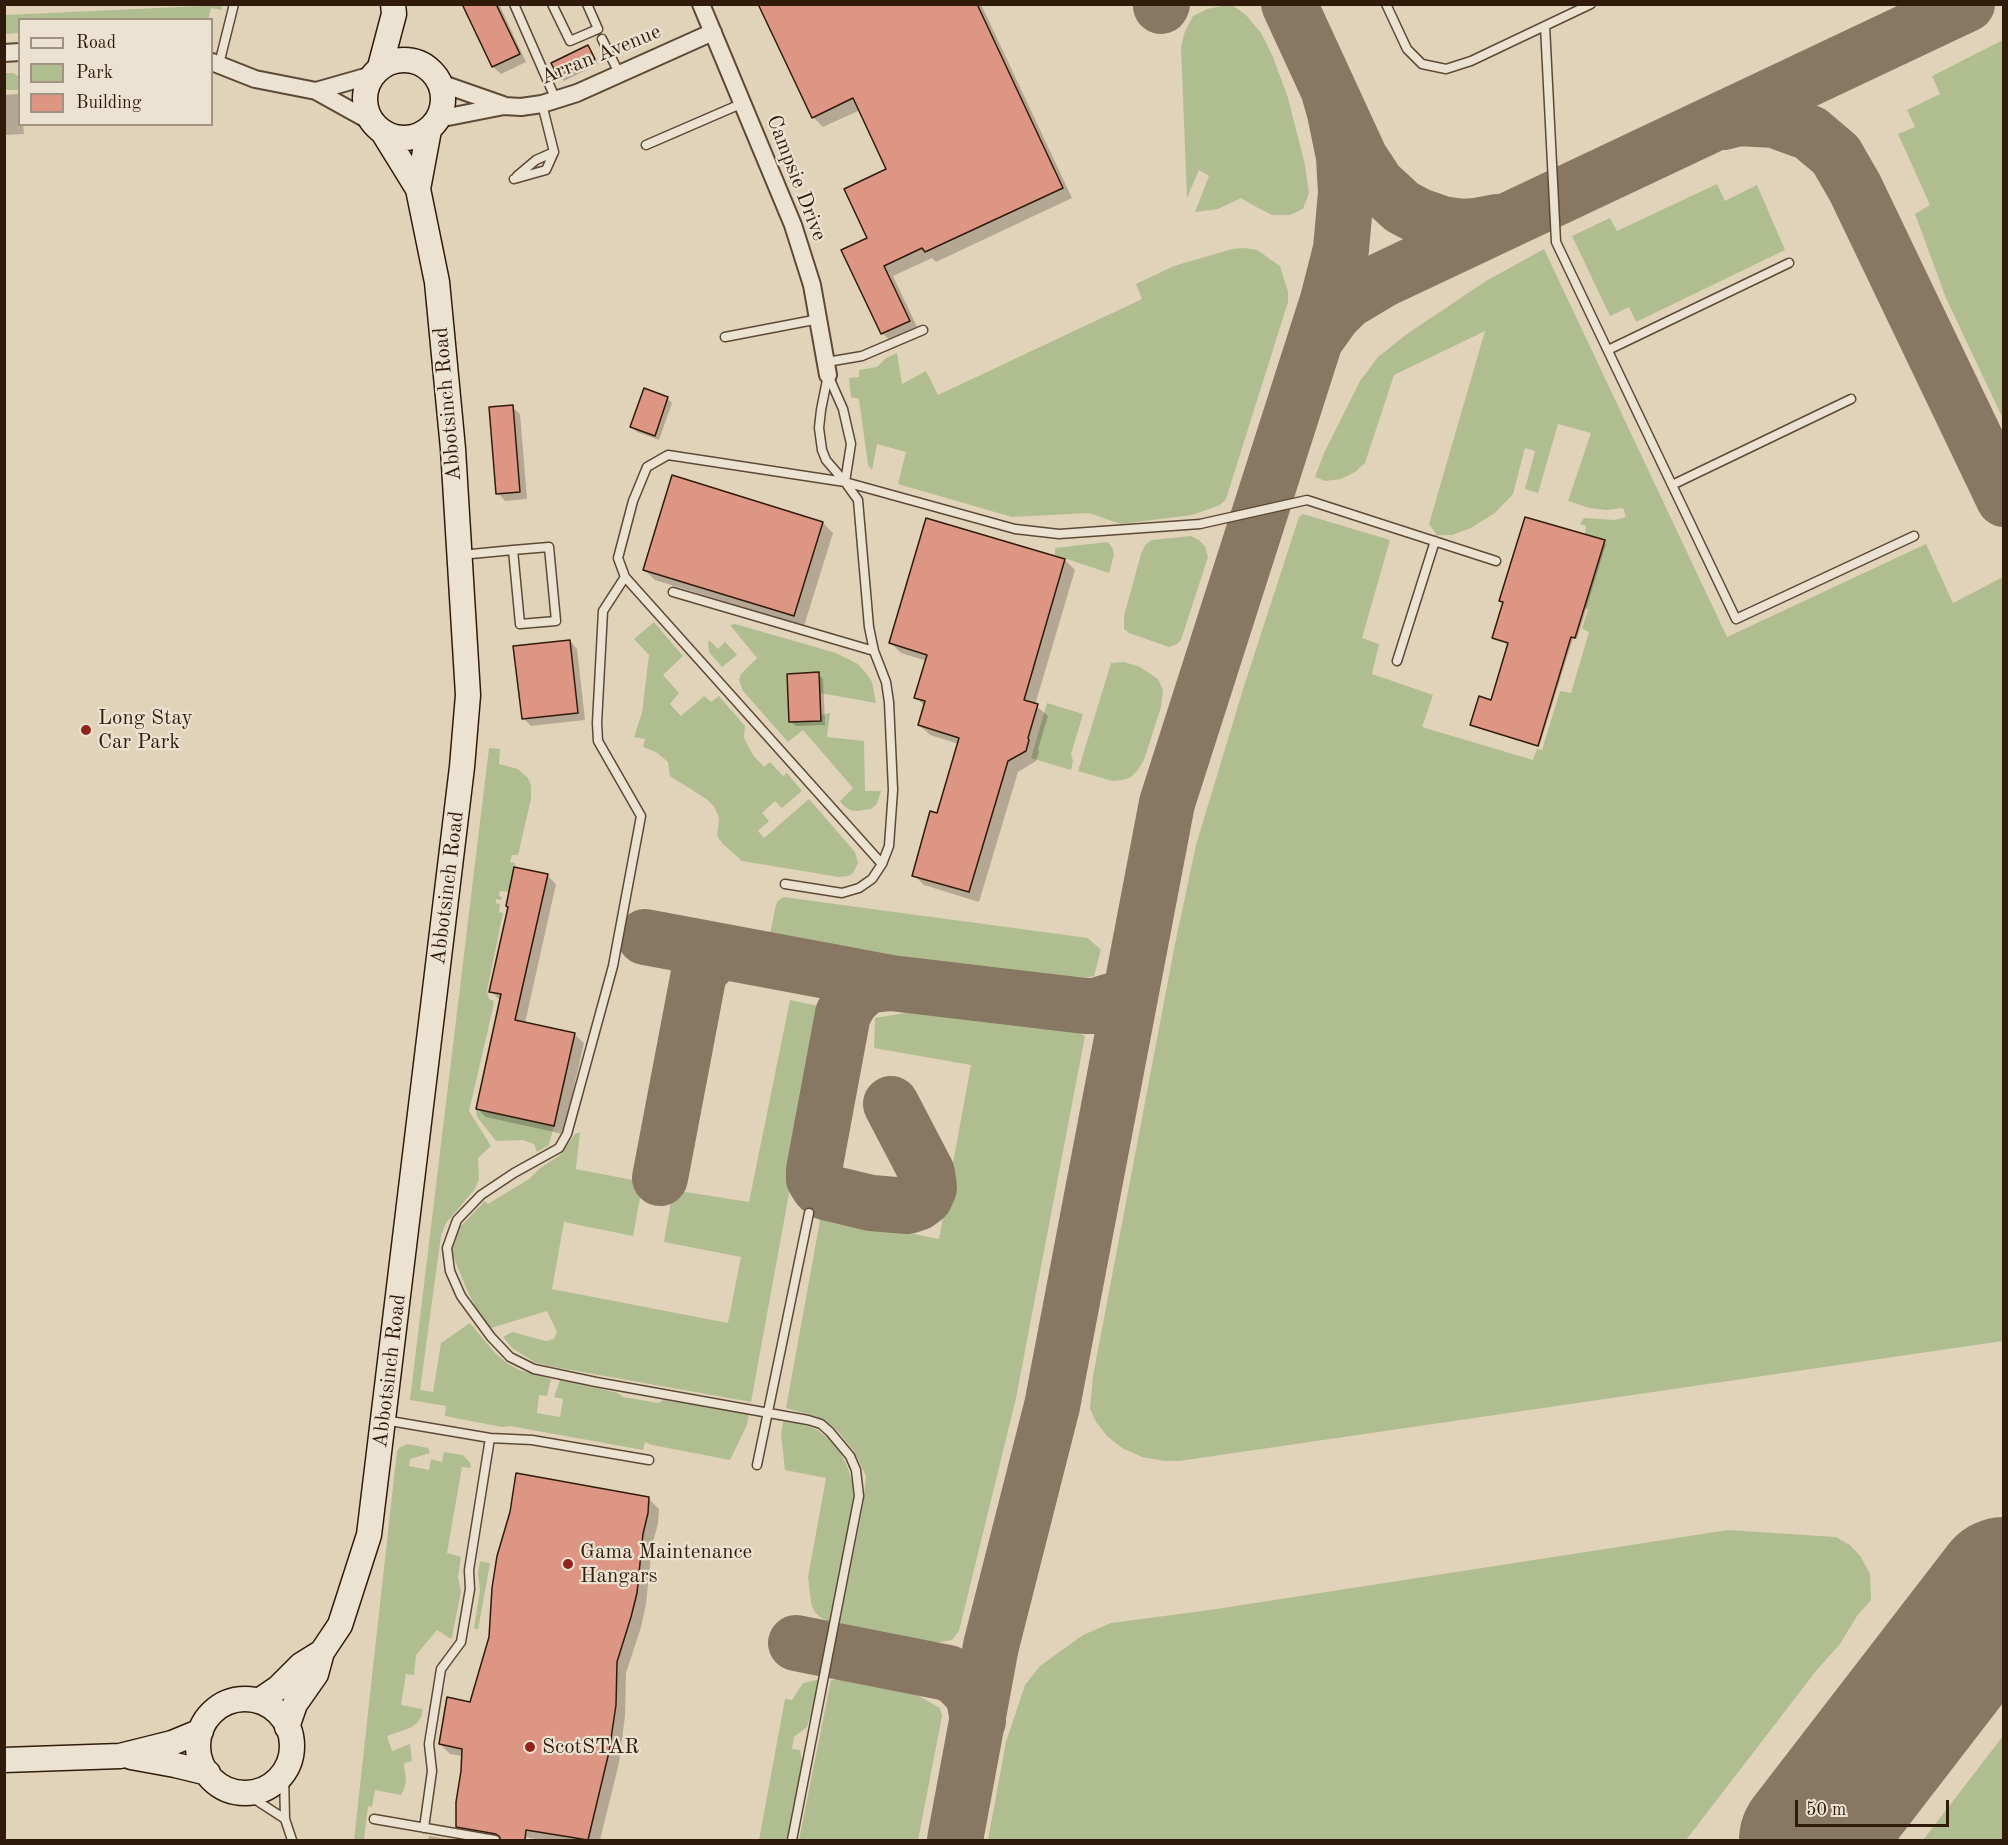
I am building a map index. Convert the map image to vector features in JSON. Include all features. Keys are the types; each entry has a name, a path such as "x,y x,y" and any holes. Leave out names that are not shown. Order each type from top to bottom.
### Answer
{"street":[{"name":"Campsie Drive","path":"701,4 793,225 812,285 827,368"},
{"path":"393,9 417,62"},
{"path":"377,127 364,102 365,93 376,71 393,9"},
{"name":"Arran Avenue","path":"440,83 504,106 521,107 549,102 620,75 713,32"},
{"path":"215,63 255,79 316,92 395,138 407,139 419,136 434,124 443,101 440,83 427,67 408,60 389,63 376,71 316,92"},
{"name":"Arran Avenue","path":"434,124 504,106"},
{"name":"Abbotsinch Road","path":"418,189 434,124"},
{"name":"Abbotsinch Road","path":"322,1652 340,1625 369,1535 462,767 468,695 453,449 437,282 418,189 377,127"},
{"path":"260,1701 278,1688 301,1665 322,1652"},
{"path":"287,1726 295,1704 316,1674 322,1652"},
{"path":"245,1699 260,1701 280,1713 287,1726 292,1746 290,1760 284,1773 273,1784 245,1793 231,1790 218,1784 208,1773 201,1760 198,1746 201,1731 207,1718 218,1708 231,1701 245,1699"},
{"path":"120,1756 172,1743 201,1731"},
{"path":"4,1760 120,1756 208,1773"}],"lane":[{"path":"215,63 234,4"},
{"path":"514,4 549,102 554,152"},
{"path":"552,4 570,41 598,29 587,4"},
{"path":"1386,4 1407,49 1422,64 1446,69 1471,61 1592,4"},
{"path":"1545,26 1556,242 1736,619 1914,536"},
{"path":"602,39 620,75"},
{"path":"646,146 742,103"},
{"path":"1608,350 1790,263"},
{"path":"725,337 819,319"},
{"path":"827,368 923,330"},
{"path":"827,368 843,410 851,444 845,482"},
{"path":"785,884 842,893 859,888 872,879 890,846 893,790 889,702 886,682 874,651 866,597 858,500 826,460 822,450 819,428 827,368"},
{"path":"1672,485 1851,399"},
{"path":"882,864 626,577 618,558 633,501 647,467 668,455 845,482 1015,529 1059,534 1200,524 1306,500 1496,561"},
{"path":"1397,661 1435,541"},
{"path":"460,555 513,550 549,547 556,621 520,624 513,550"},
{"path":"626,577 603,611 597,723 598,741 641,816 613,966 567,1134 559,1148 514,1173 481,1195 457,1220 447,1248 450,1270 461,1296 491,1337 510,1357 534,1369 808,1420 821,1425 830,1432 850,1456 859,1484 857,1507 792,1840"},
{"path":"674,592 874,651"},
{"path":"758,1466 767,1411 809,1213"},
{"path":"384,1420 490,1438 532,1440 649,1460"},
{"path":"424,1828 432,1771 429,1744 441,1669 461,1642 470,1589 469,1570 490,1438"},
{"path":"284,1773 285,1818 292,1840"},
{"path":"245,1793 285,1818"},
{"path":"374,1819 495,1840"}],"green space":[{"path":"203,4 221,5 222,10 211,8 208,18 18,18 18,33 5,34 5,15 202,6"},
{"path":"1232,5 1246,15 1261,33 1273,57 1288,98 1305,165 1309,193 1303,209 1290,215 1272,215 1241,198 1218,209 1195,212 1209,176 1199,170 1187,198 1181,47 1185,31 1193,16 1207,9"},
{"path":"2003,40 2003,419 1946,298 1915,214 1930,205 1898,134 1915,127 1907,110 1940,94 1932,76"},
{"path":"5,73 18,76 18,90 5,90"},
{"path":"1717,184 1725,201 1757,185 1785,250 1636,322 1629,307 1610,316 1572,236 1610,218 1617,231"},
{"path":"1232,249 1257,250 1280,266 1288,292 1288,302 1226,499 1220,505 1192,515 1121,524 1089,513 1012,517 898,484 906,452 877,444 872,470 868,465 859,399 851,397 849,378 859,377 859,370 877,367 886,358 897,353 902,384 926,371 938,395 1142,299 1136,284 1174,266"},
{"path":"1544,249 1727,637 1926,544 1953,603 2003,577 2003,1341 1179,1461 1142,1457 1122,1448 1107,1436 1096,1422 1090,1409 1093,1376 1196,845 1244,686 1299,517 1303,514 1390,540 1362,638 1379,644 1372,674 1433,695 1422,727 1533,760 1537,749 1542,750 1560,691 1571,693 1589,632 1582,629 1588,609 1584,608 1605,541 1585,534 1586,526 1580,524 1584,518 1615,520 1626,517 1623,508 1606,510 1589,508 1568,501 1591,433 1558,424 1538,493 1525,489 1535,451 1525,448 1513,494 1495,513 1471,528 1452,535 1437,535 1429,524 1485,331 1394,375 1365,463 1355,472 1341,479 1325,481 1315,477 1324,453 1360,381 1378,357 1407,334 1486,281"},
{"path":"1191,536 1205,546 1208,557 1181,640 1169,647 1129,633 1124,629 1124,616 1145,545 1152,540"},
{"path":"1108,542 1114,555 1109,573 1055,555 1055,548"},
{"path":"654,622 683,656 663,675 679,693 670,704 681,716 704,696 711,702 719,696 745,726 744,738 753,755 764,767 770,762 783,776 787,773 802,791 782,808 775,801 762,813 769,821 758,831 764,838 809,799 855,852 858,863 853,873 839,877 742,861 717,836 719,818 715,808 708,800 670,776 668,762 656,752 643,747 645,739 634,737 642,713 649,655 634,639"},
{"path":"735,624 836,653 858,664 866,673 872,682 876,703 820,693 819,672 787,675 789,722 821,721 821,715 830,713 827,737 864,741 865,791 881,791 877,804 871,809 857,811 844,806 840,801 853,788 803,730 788,742 743,691 739,680 741,674 757,658 730,625"},
{"path":"709,640 718,649 725,642 737,655 722,667 709,652"},
{"path":"1124,662 1140,667 1158,679 1163,690 1161,707 1144,760 1131,777 1112,781 1078,771 1111,663"},
{"path":"1047,703 1083,714 1071,754 1073,761 1071,770 1031,758"},
{"path":"489,748 500,749 499,764 518,769 528,778 531,786 531,799 518,855 512,855 510,862 515,863 509,892 500,891 501,900 496,899 496,903 500,904 499,912 503,913 487,991 489,999 494,1001 469,1111 491,1146 478,1158 479,1179 475,1189 446,1223 441,1236 420,1390 433,1392 441,1343 470,1323 496,1354 507,1363 519,1370 551,1379 547,1396 539,1395 537,1413 560,1417 563,1399 554,1397 560,1380 618,1393 623,1397 659,1403 663,1400 749,1413 747,1425 730,1460 645,1442 643,1450 510,1426 502,1427 445,1416 446,1406 410,1400"},
{"path":"783,897 1088,938 1101,950 1094,976 1066,984 775,949 770,945 769,940 777,902"},
{"path":"790,1000 823,1007 751,1402 536,1363 512,1348 503,1337 512,1332 546,1341 554,1339 557,1332 547,1311 491,1328 479,1314 467,1290 452,1248 460,1227 485,1201 488,1204 529,1179 560,1155 575,1134 580,1132 576,1169 643,1182 633,1236 564,1222 552,1289 728,1323 741,1257 664,1242 673,1190 749,1202"},
{"path":"930,1009 1044,1017 1085,1036 1016,1398 959,1631 952,1640 935,1643 855,1631 839,1626 863,1506 866,1476 854,1451 837,1430 817,1417 786,1408 821,1215 939,1239 971,1065 874,1048 875,1018"},
{"path":"476,1109 554,1126 549,1145 537,1152 534,1144 523,1140 496,1141 477,1117"},
{"path":"784,1418 816,1429 829,1439 840,1452 852,1481 852,1511 831,1623 814,1611 808,1577 826,1478 785,1470 781,1434"},
{"path":"408,1444 428,1448 430,1453 410,1459 409,1466 429,1470 431,1459 442,1462 444,1452 463,1455 470,1463 471,1468 462,1467 447,1553 461,1557 458,1577 461,1591 451,1639 437,1630 416,1655 414,1675 406,1674 401,1705 423,1709 421,1717 410,1728 387,1736 392,1751 410,1744 412,1761 404,1763 406,1781 404,1789 401,1795 375,1790 372,1807 368,1806 364,1840 354,1840 397,1451"},
{"path":"1728,1530 1836,1537 1850,1545 1861,1557 1870,1574 1871,1600 1857,1616 1840,1644 1816,1671 1686,1840 988,1840 1006,1742 1025,1685 1040,1666 1083,1635 1111,1623 1210,1610"},
{"path":"480,1561 490,1563 478,1630 474,1628 480,1590 478,1574"},
{"path":"821,1679 807,1727 794,1737 792,1749 800,1750 802,1762 787,1840 759,1840 785,1699 792,1700 803,1683"},
{"path":"840,1679 902,1690 917,1695 940,1708 942,1716 918,1840 799,1840 831,1680"},
{"path":"2003,1736 2003,1840 1923,1840"}],"building":[{"path":"462,4 496,4 520,54 492,67"},
{"path":"758,4 977,4 1063,188 925,252 922,248 884,266 910,321 881,334 841,250 867,238 844,189 886,169 853,98 812,118"},
{"path":"588,45 595,59 558,77 551,63"},
{"path":"644,388 668,397 655,436 630,427"},
{"path":"513,405 520,492 496,494 489,407"},
{"path":"672,475 823,522 794,616 643,570"},
{"path":"1525,517 1605,540 1575,638 1571,637 1538,746 1470,725 1479,696 1491,700 1508,643 1492,638 1503,602 1499,601"},
{"path":"926,518 1065,559 1024,700 1038,704 1026,751 1008,761 969,892 912,876 930,811 937,813 959,738 918,725 925,701 914,698 927,655 889,643"},
{"path":"570,640 578,713 522,719 513,646"},
{"path":"819,672 821,721 789,722 787,674"},
{"path":"514,867 548,874 515,1020 575,1033 554,1126 476,1109 501,994 489,992 508,907 506,906"},
{"path":"516,1473 649,1497 637,1593 617,1662 616,1705 609,1752 588,1840 526,1830 525,1840 501,1840 496,1834 456,1827 456,1802 462,1749 439,1744 447,1697 470,1702 489,1637 492,1588 497,1556 510,1512"}],"taxiway":[{"path":"1289,4 1360,158 1377,184 1402,207 1442,224 1461,227 1497,222"},
{"path":"1318,336 1333,315 1347,301 1382,280 1967,4"},
{"path":"955,1840 991,1646 1052,1406 1167,803 1328,300 1341,249 1346,193 1344,157 1328,88"},
{"path":"1723,122 1739,118 1774,120 1810,133 1836,155 1855,188 2004,499"},
{"path":"645,937 891,983 1085,1006 1095,1006 1118,999 1127,994 1131,987"},
{"path":"660,1178 700,971 712,958 729,953"},
{"path":"891,983 864,988 851,1000 843,1014 814,1170 814,1179 825,1192 871,1203 908,1206 925,1197 929,1188 927,1173 891,1104"},
{"path":"796,1643 948,1673 971,1692 978,1721"}],"runway":[{"path":"1809,1840 2004,1587"}],"place":[{"name":"Long Stay Car Park","path":"86,730"},
{"name":"Gama Maintenance Hangars","path":"568,1564"},
{"name":"ScotSTAR","path":"530,1747"}]}
